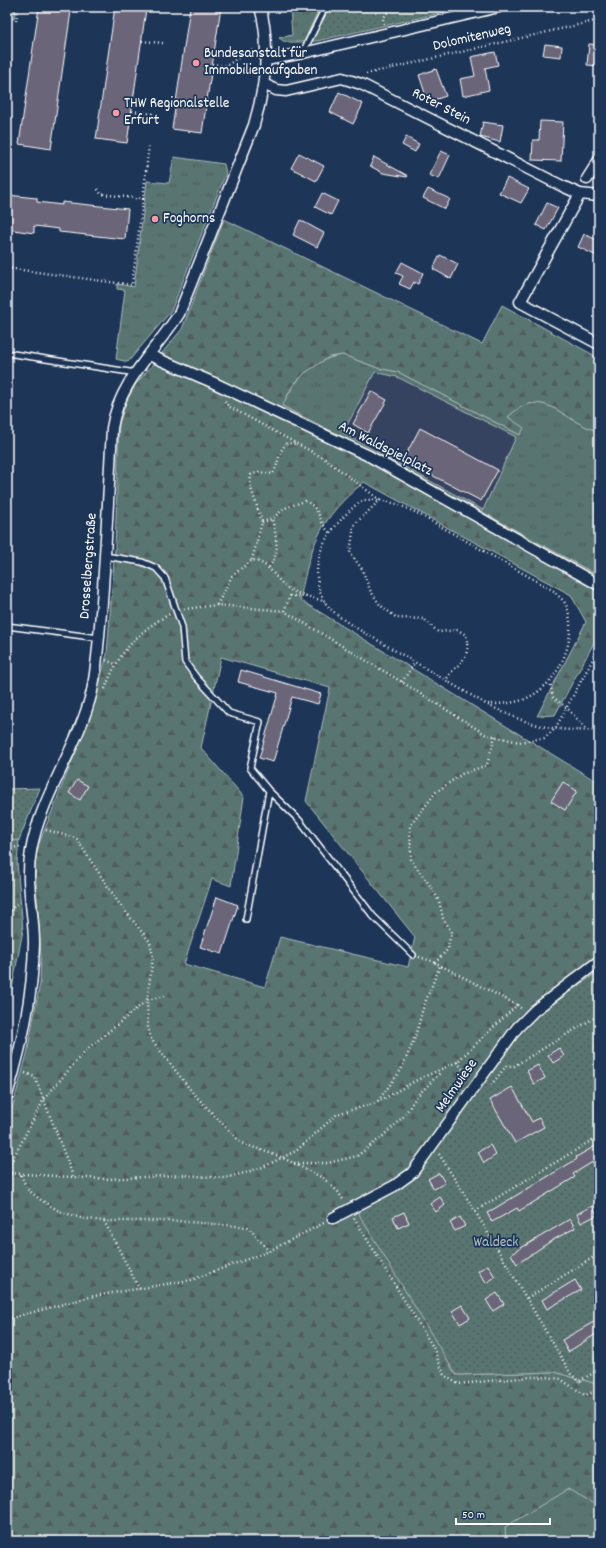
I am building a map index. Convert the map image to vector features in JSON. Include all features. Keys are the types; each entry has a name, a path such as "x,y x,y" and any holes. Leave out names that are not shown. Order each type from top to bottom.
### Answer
{"street":[{"name":"Drosselbergstraße","path":"7,1095 15,1070 32,981 34,941 29,864 37,828 81,728 92,692 99,638 113,417 123,392 179,314 254,126 264,84 266,60 260,7"},
{"path":"266,60 303,53 499,7"},
{"name":"Roter Stein","path":"264,84 276,90 286,91 342,78 350,80 361,84 580,194 599,196"},
{"path":"587,179 599,160"},
{"path":"580,194 520,302 599,344"},
{"name":"Am Waldspielplatz","path":"150,355 212,382 369,456 599,585"},
{"name":"Melmwiese","path":"333,1218 394,1186 412,1173 434,1145 518,1028 531,1014 599,961"}],"lane":[{"path":"303,53 324,7"},
{"path":"7,353 136,373"},
{"path":"105,556 142,562 156,568 165,578 182,627 185,662 196,677 229,713 260,722 250,768 269,791 299,820 373,916 413,955"},
{"path":"7,626 99,638"},
{"path":"246,919 269,791"}],"path":[{"path":"16,21 18,7"},
{"path":"386,34 383,19 391,7"},
{"name":"Dolomitenweg","path":"350,80 364,74 599,20"},
{"path":"142,41 163,43"},
{"path":"212,64 226,66 249,51"},
{"path":"226,66 233,75"},
{"path":"132,111 153,114"},
{"path":"7,268 132,285 149,144"},
{"path":"96,187 101,194 143,199"},
{"path":"224,400 228,406 325,459 380,500"},
{"path":"217,605 232,576 252,560 262,522 250,485 251,475 259,472 273,474 277,466 281,448 288,443 298,444"},
{"path":"380,500 354,526 350,553 362,569 370,590 380,605 397,618 424,619 438,632 458,630 466,635 468,643 464,661 451,672 446,680"},
{"path":"325,603 318,588 317,576 319,558 324,542 330,533 362,501 380,500 397,504 417,513 554,591 566,604 569,621 569,634 565,656 550,681 532,696 510,703 486,704"},
{"path":"262,522 272,519 285,508 305,501 312,504 318,511 319,520 323,527 330,533"},
{"path":"269,567 275,559 277,552 277,543 272,519"},
{"path":"252,560 262,562 269,567 276,577 290,590 312,596 325,603 336,614 359,629 486,704 528,722 555,729 599,730"},
{"path":"284,611 290,596 312,596"},
{"path":"103,695 115,664 130,645 145,630 176,610 217,605 284,611 485,734 519,742 544,738 555,729 593,659 599,644"},
{"path":"402,682 415,662"},
{"path":"550,681 553,697 588,730"},
{"path":"435,963 448,949 451,931 443,918 439,901 431,887 411,860 410,826 436,792 462,774 487,765 495,736"},
{"path":"37,828 76,838 114,897 150,942 153,957 147,1000 148,1027 151,1039 193,1092 241,1143 293,1163 323,1178 338,1192 433,1347 444,1375 458,1384 530,1377 547,1377 560,1379 585,1394 599,1390"},
{"path":"413,955 435,963 531,1014"},
{"path":"376,1102 401,1070 414,1040 424,1005 440,966"},
{"path":"7,1170 44,1099 85,1051 147,1000 164,996"},
{"path":"516,1005 521,1006"},
{"path":"7,1174 73,1176 105,1179 183,1175 224,1178 263,1167 296,1150 337,1114 376,1102 417,1080 443,1070 457,1062 516,1005"},
{"path":"487,1091 506,1066 514,1066 599,1015"},
{"path":"457,1062 475,1086"},
{"path":"15,1070 35,1077 73,1176"},
{"path":"293,1163 328,1163 357,1156 383,1136 403,1117 417,1096 443,1070"},
{"path":"475,1211 599,1136"},
{"path":"434,1145 475,1211 571,1374 579,1381 599,1370"},
{"path":"21,1175 27,1189 59,1211 81,1218 104,1221 178,1221 248,1227 269,1251"},
{"path":"7,1319 94,1296 140,1290 191,1280 269,1251 333,1218"},
{"path":"104,1221 140,1290"},
{"path":"527,1298 599,1254"}],"shaded area":[{"path":"375,372 397,377 516,437 483,510 343,433"}],"green space":[{"path":"7,7 16,7 14,19 8,18 7,28"},
{"path":"290,7 320,7 304,42 285,42 279,38 292,35"},
{"path":"320,7 467,7 317,41 304,42"},
{"path":"174,157 224,164 226,173 171,311 128,362 116,359 125,290 117,289 117,284 134,287 147,181 169,183"},
{"path":"224,219 482,344 502,305 599,358 599,431 575,421 554,408 543,404 532,403 521,407 508,417 524,428 520,435 398,372 378,368 343,355 329,357 305,373 293,385 282,406 380,456 599,576 599,629 596,639 555,715 537,716 586,622 571,595 364,482 337,508 319,534 308,563 300,600 599,783 599,971 539,1014 521,1031 416,1177 397,1190 456,1375 555,1372 574,1378 579,1382 584,1380 599,1385 599,1507 568,1489 505,1527 506,1541 7,1541 7,1127 27,1054 40,983 41,957 35,866 38,846 90,716 107,654 115,548 119,424 127,400 136,384 182,329","holes":["221,657 330,688 306,801 415,937 408,967 280,937 265,987 184,964 212,879 231,886 244,797 201,748"]},
{"path":"343,355 378,368 398,372 520,435 508,417 521,407 532,403 543,404 554,408 575,421 599,431 599,576 380,456 282,406 299,379 306,372 322,361","holes":["375,372 397,377 516,437 483,510 343,433"]},
{"path":"40,788 19,840 7,841 7,789"},
{"path":"19,840 17,862 23,930 7,1015 7,841"},
{"name":"Waldeck","path":"599,971 599,1385 584,1380 579,1382 574,1378 555,1372 456,1375 357,1211 397,1190 416,1177 521,1031 539,1014"},
{"path":"568,1488 599,1507 599,1541 506,1541 505,1527"}],"building":[{"path":"39,7 71,11 51,149 19,144"},
{"path":"115,7 146,9 127,143 96,139"},
{"path":"190,7 221,7 202,133 172,129"},
{"path":"545,44 562,46 561,57 543,55"},
{"path":"589,44 599,45 599,66 587,65"},
{"path":"495,52 498,65 485,68 489,90 463,96 460,79 475,76 471,57"},
{"path":"436,69 446,96 428,102 419,75"},
{"path":"339,92 363,104 353,124 330,112"},
{"path":"540,121 563,122 561,161 532,160 533,140 539,140"},
{"path":"483,122 503,125 500,142 480,137"},
{"path":"406,137 419,144 415,152 402,145"},
{"path":"441,151 450,155 439,179 429,175"},
{"path":"299,153 324,166 316,181 291,168"},
{"path":"374,157 408,176 383,173 370,166"},
{"path":"507,178 529,189 521,203 499,193"},
{"path":"428,189 450,199 445,209 423,198"},
{"path":"322,193 338,201 331,215 315,207"},
{"path":"7,195 37,198 37,202 62,205 62,202 128,209 125,239 59,232 59,229 34,226 34,233 7,229"},
{"path":"547,203 558,208 546,230 536,225"},
{"path":"300,220 324,233 317,247 293,235"},
{"path":"584,234 599,241 599,257 578,247"},
{"path":"440,255 458,264 451,279 433,269"},
{"path":"402,262 423,273 418,284 414,282 410,289 399,284 403,276 396,273"},
{"path":"371,391 387,400 368,433 353,424"},
{"path":"420,428 498,470 481,501 403,460"},
{"path":"241,670 321,694 318,704 292,697 273,762 259,758 278,693 238,682"},
{"path":"77,780 88,786 80,800 69,793"},
{"path":"563,782 577,791 565,810 551,801"},
{"path":"217,897 238,905 222,954 200,947"},
{"path":"559,1048 564,1056 553,1063 548,1055"},
{"path":"538,1065 545,1078 534,1084 527,1071"},
{"path":"512,1087 532,1122 539,1118 544,1127 515,1143 490,1100"},
{"path":"599,1144 599,1158 573,1174 575,1177 519,1211 517,1208 492,1222 487,1213 577,1159 576,1157"},
{"path":"490,1145 496,1155 484,1163 478,1152"},
{"path":"439,1173 445,1183 434,1189 428,1179"},
{"path":"440,1197 445,1205 436,1212 430,1204"},
{"path":"592,1206 597,1215 581,1223 577,1214"},
{"path":"404,1212 409,1223 398,1228 393,1217"},
{"path":"460,1217 465,1226 455,1231 450,1223"},
{"path":"570,1219 575,1228 551,1241 517,1264 511,1254"},
{"path":"488,1265 495,1277 486,1283 478,1271"},
{"path":"575,1280 581,1290 547,1309 542,1300"},
{"path":"497,1293 504,1304 493,1311 486,1300"},
{"path":"462,1305 470,1318 460,1324 452,1311"},
{"path":"599,1319 599,1332 568,1352 562,1340"}],"place":[{"name":"Bundesanstalt für Immobilienaufgaben","path":"196,63"},
{"name":"THW Regionalstelle Erfurt","path":"116,113"},
{"name":"Foghorns","path":"155,219"}]}
